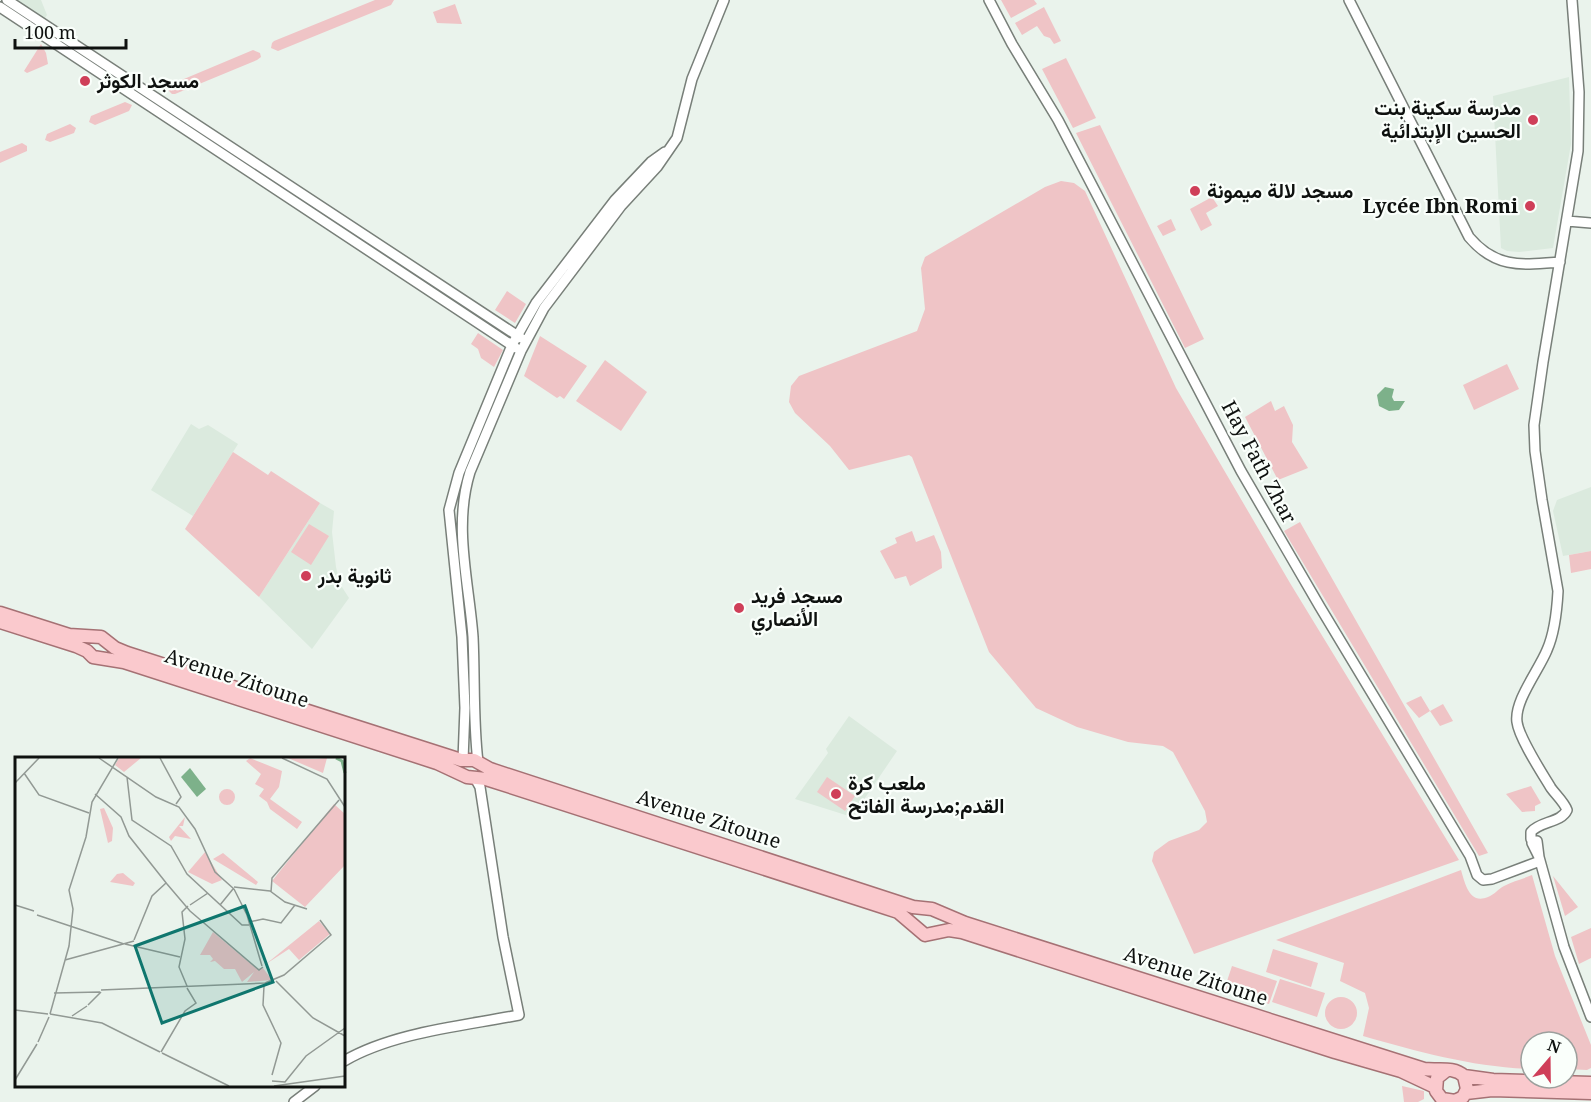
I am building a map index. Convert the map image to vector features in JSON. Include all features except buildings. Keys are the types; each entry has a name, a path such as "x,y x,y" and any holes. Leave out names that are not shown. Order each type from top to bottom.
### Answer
{"main road":[{"name":"Avenue Zitoune","path":"0,613 69,635 101,637 127,653 470,761 905,904 931,909 1404,1064 1424,1069 1448,1070"},
{"name":"Avenue Zitoune","path":"0,622 87,651 93,657 135,665 437,763 467,777 886,908 898,912 915,927"},
{"path":"87,651 88,642 94,637"},
{"path":"101,658 107,653 107,642"},
{"path":"462,774 458,767 470,761 483,772 476,778"},
{"path":"931,909 941,922 934,933 925,935 915,927 916,914 931,909"},
{"name":"Avenue Zitoune","path":"934,933 950,930 962,932 1335,1052 1401,1071 1436,1095"},
{"path":"1461,1098 1467,1084 1464,1076 1457,1070 1448,1070 1439,1074 1436,1095 1446,1101 1461,1098 1492,1090 1591,1093"},
{"path":"1464,1076 1493,1080 1591,1083"}],"street":[{"path":"7,0 526,341"},
{"path":"470,761 471,616 462,545 462,517 466,484 470,472 521,351 544,308 562,281 672,146 680,130 692,79 724,0"},
{"name":"Hay Fath Zhar","path":"989,0 1012,44 1058,120 1241,471 1470,856 1477,875 1483,880 1492,879 1539,859"},
{"path":"1349,0 1469,237 1485,253 1506,262 1517,264 1560,262"},
{"path":"1572,0 1579,92 1579,135 1567,221 1535,408 1534,435 1557,591 1557,606 1550,644 1518,707 1516,719 1519,731 1567,810 1563,817 1535,827 1534,840 1564,947 1591,1017"},
{"path":"0,7 521,351"},
{"path":"470,761 462,637 449,510 459,473 512,345 543,293 615,200 651,162 672,146"},
{"path":"1567,221 1591,223"},
{"path":"345,1060 366,1049 402,1039 519,1014 503,937 480,786 476,778"},
{"path":"294,1102 314,1087"}],"shaded area":[{"path":"13,0 41,0 47,15 44,20"},
{"path":"375,0 394,0 391,5 278,51 271,48 274,41"},
{"path":"1001,0 1034,0 1037,4 1011,18"},
{"path":"455,4 462,24 437,23 433,12"},
{"path":"1044,7 1061,41 1054,44 1037,26 1022,35 1015,23"},
{"path":"41,44 48,64 27,73 24,71"},
{"path":"253,50 260,53 261,57 257,60 175,94 169,91 168,87 172,84"},
{"path":"1066,58 1096,118 1073,128 1042,69"},
{"path":"1569,77 1571,144 1553,248 1507,251 1501,248 1493,96"},
{"path":"125,102 132,105 129,111 95,125 89,122 91,116"},
{"path":"70,124 76,128 74,133 50,142 45,140 47,134"},
{"path":"1100,125 1204,339 1185,348 1076,133"},
{"path":"22,143 27,146 27,151 0,163 0,152"},
{"path":"1061,181 1074,183 1085,191 1176,388 1290,583 1459,860 1194,954 1152,861 1154,852 1169,841 1199,830 1207,822 1205,811 1173,752 1163,746 1128,742 1077,727 1036,708 989,652 912,457 909,455 849,470 830,446 795,413 789,402 791,386 799,376 917,331 925,309 921,268 925,257 1045,187"},
{"path":"1212,197 1218,206 1206,213 1212,225 1201,231 1190,209"},
{"path":"1171,219 1176,230 1163,236 1157,226"},
{"path":"507,291 526,304 515,323 495,310"},
{"path":"478,333 503,350 494,367 481,358 478,349 471,344"},
{"path":"540,336 587,366 564,399 560,396 557,398 524,376"},
{"path":"605,360 647,392 621,431 576,401"},
{"path":"1507,364 1519,389 1474,410 1463,385"},
{"path":"1385,387 1394,389 1392,397 1394,401 1405,401 1399,410 1389,411 1379,406 1377,395"},
{"path":"1271,401 1275,411 1284,406 1293,425 1292,442 1308,468 1278,480 1245,417"},
{"path":"191,424 199,429 208,425 238,444 193,516 151,490"},
{"path":"233,452 268,475 271,471 320,503 259,597 185,529"},
{"path":"1591,487 1591,551 1563,556 1553,511 1557,500"},
{"name":"ثانوية بدر","path":"320,503 334,511 332,532 336,567 340,584 349,598 312,649 259,597"},
{"path":"1300,522 1488,853 1479,856 1284,531"},
{"path":"309,524 329,536 311,565 291,552"},
{"path":"912,531 916,542 934,535 941,552 942,568 910,586 906,576 895,579 880,551 897,543 895,538"},
{"path":"1591,551 1591,569 1571,573 1569,555"},
{"path":"1421,696 1430,711 1419,718 1406,703"},
{"path":"1443,704 1453,721 1440,726 1430,711"},
{"path":"849,716 897,751 852,817 795,799 828,753 826,749"},
{"name":"ملعب كرة القدم;مدرسة الفاتح","path":"827,777 855,796 845,811 817,792"},
{"path":"1531,786 1541,803 1535,806 1535,811 1522,812 1506,794"},
{"path":"1461,870 1469,891 1476,898 1482,899 1507,884 1532,875 1555,956 1591,1045 1591,1068 1579,1070 1579,1030 1519,1030 1519,1068 1467,1062 1363,1036 1369,1008 1365,993 1340,981 1344,963 1276,940"},
{"path":"1553,876 1578,907 1565,916"},
{"path":"1591,928 1591,958 1579,964 1571,937"},
{"path":"1273,949 1318,963 1311,987 1266,972"},
{"path":"1232,966 1277,981 1269,1004 1224,990"},
{"path":"1280,979 1325,993 1317,1017 1272,1002"},
{"path":"1341,997 1352,1002 1357,1013 1352,1024 1341,1029 1330,1024 1325,1013 1330,1002"},
{"path":"1402,1086 1424,1091 1424,1099 1418,1102 1404,1102"}],"place":[{"name":"مسجد الكوثر","path":"85,81"},
{"name":"مدرسة سكينة بنت الحسين الإبتدائية","path":"1533,120"},
{"name":"مسجد لالة ميمونة","path":"1195,191"},
{"name":"Lycée Ibn Romi","path":"1530,206"},
{"name":"ثانوية بدر","path":"306,576"},
{"name":"مسجد فريد الأنصاري","path":"739,608"},
{"name":"ملعب كرة القدم;مدرسة الفاتح","path":"836,794"}]}
